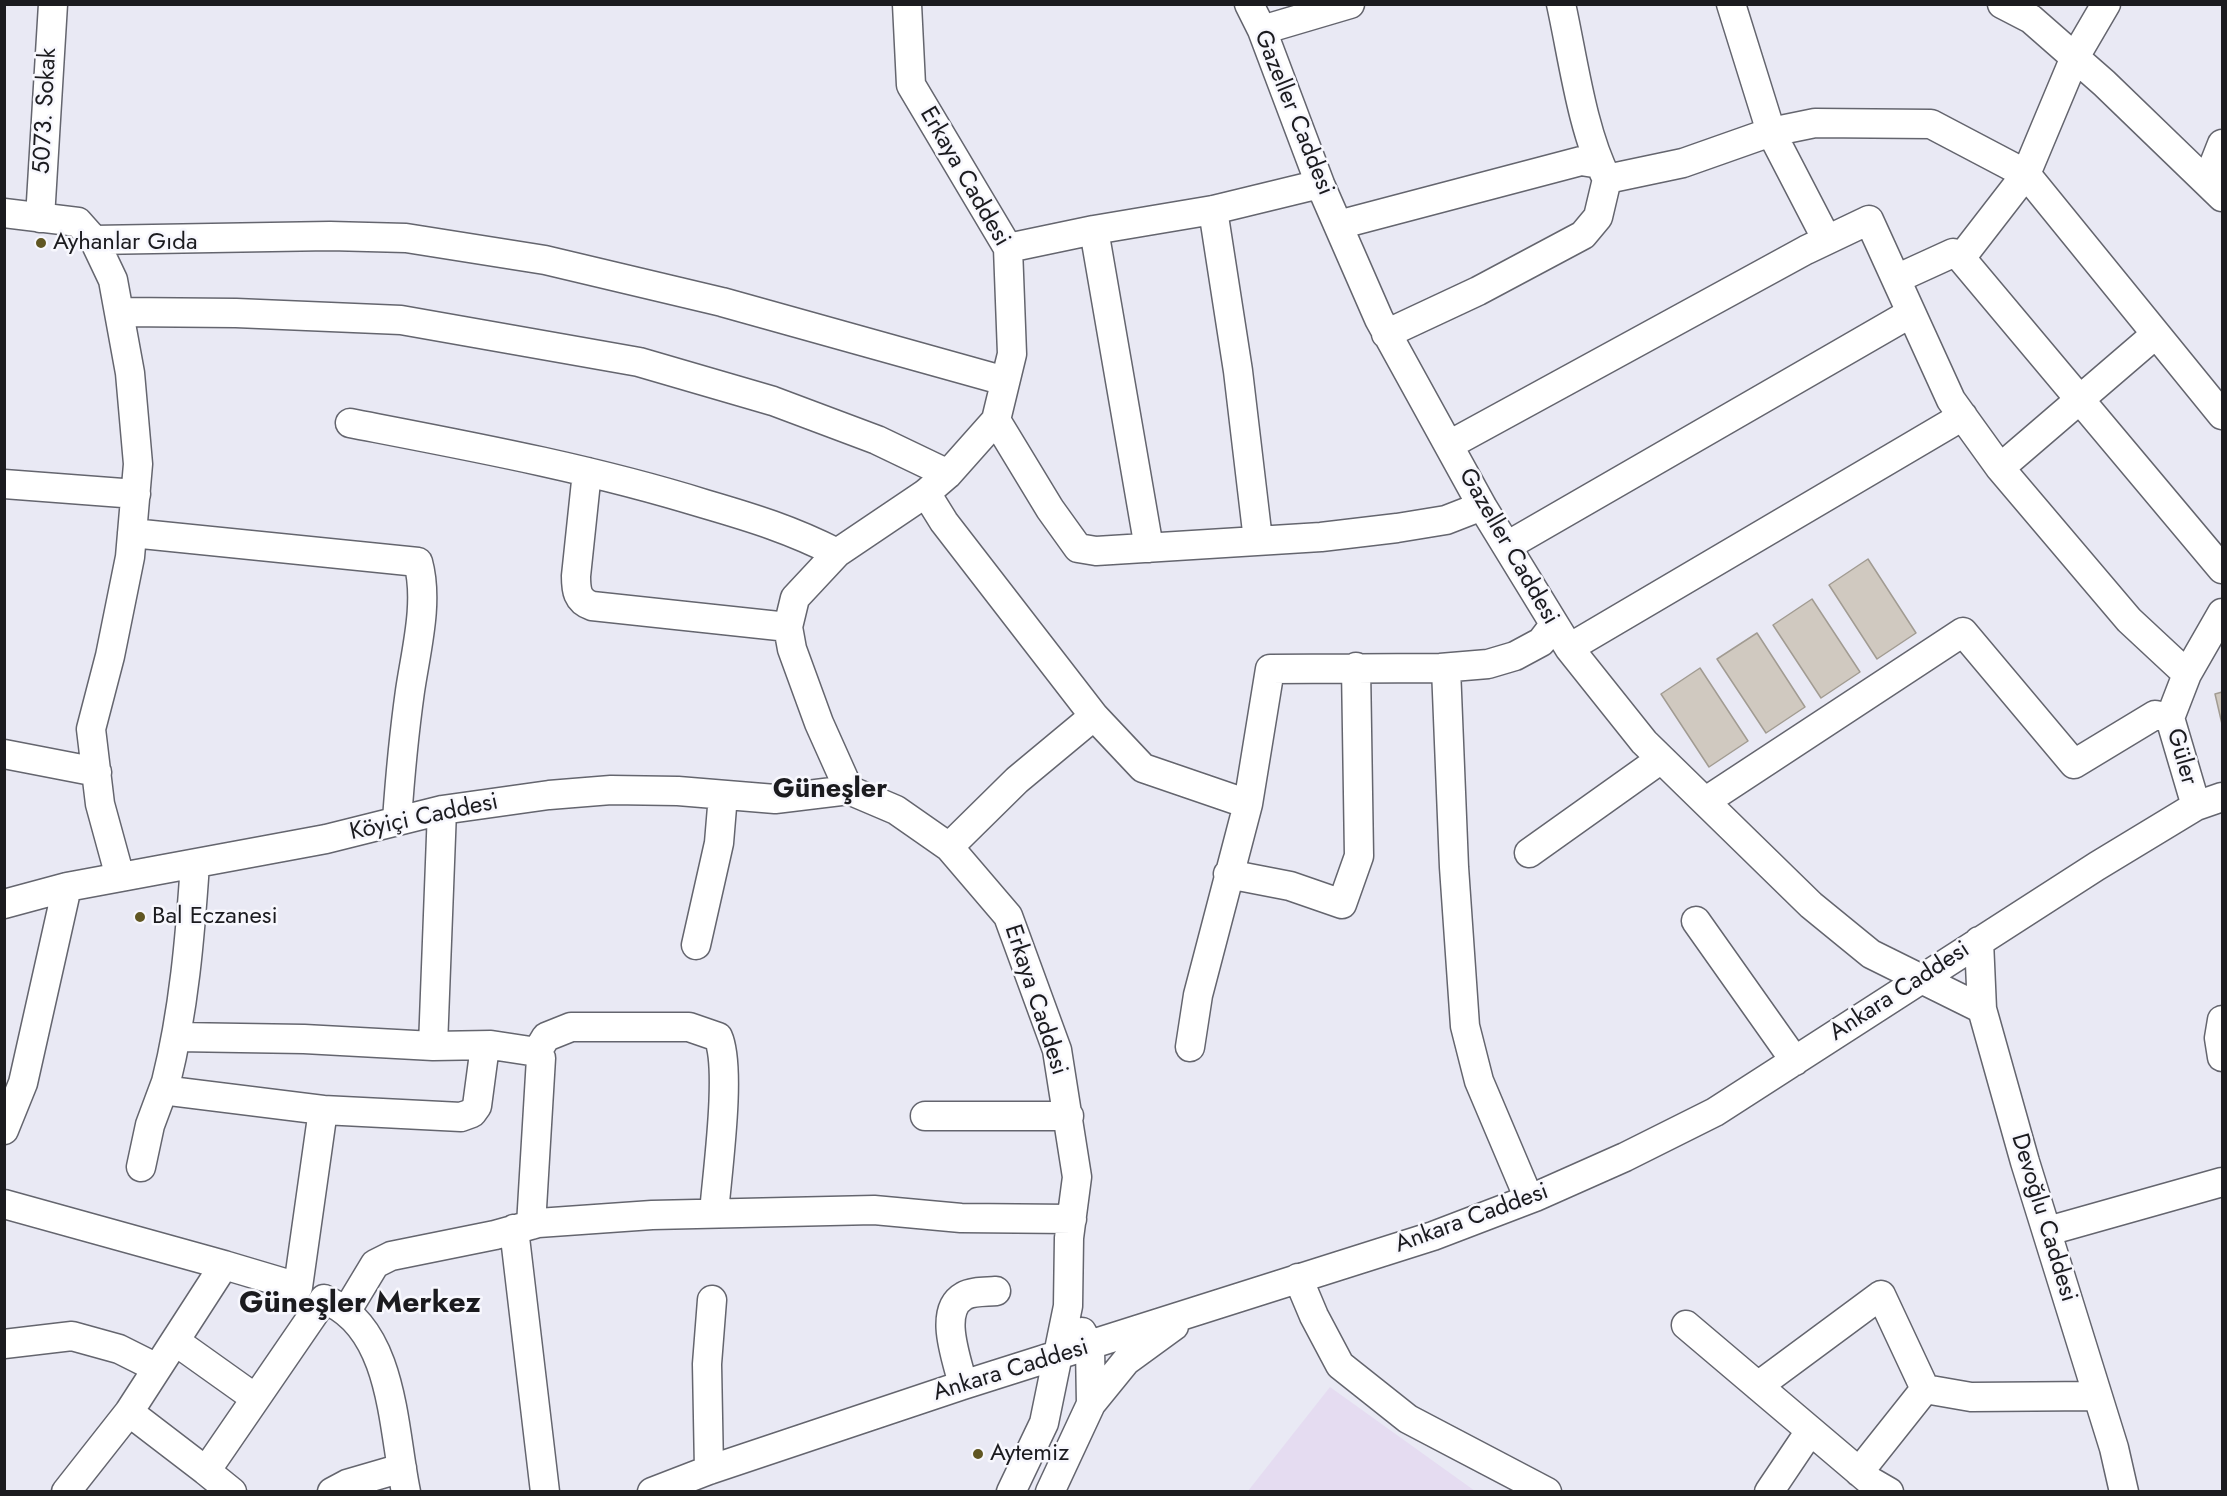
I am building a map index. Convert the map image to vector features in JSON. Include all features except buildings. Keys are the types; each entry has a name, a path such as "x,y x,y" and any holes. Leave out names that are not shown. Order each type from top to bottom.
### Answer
{"street":[{"name":"5073. Sokak","path":"40,218 53,4"},
{"name":"Erkaya Caddesi","path":"907,4 911,85 1008,248 1012,354 996,420 948,474 926,493 837,553 795,598 788,627 792,649 819,723 849,790 896,810 949,847 1008,916 1057,1050 1077,1177 1072,1219 1068,1306 1044,1423 1011,1491"},
{"name":"Gazeller Caddesi","path":"1249,4 1262,30 1320,184 1386,334 1482,506 1561,637 1644,742 1811,905 1871,954 1982,1010"},
{"path":"1262,30 1350,4"},
{"path":"1386,334 1478,291 1583,235 1598,217 1603,172 1561,4"},
{"path":"1731,4 1771,132 1827,240"},
{"path":"1962,258 2026,174 2075,57 2106,4"},
{"path":"2016,8 2075,57 2215,189"},
{"path":"1338,225 1581,161 1603,172 1683,163 1771,132 1815,123 1931,124 2026,174 2223,415"},
{"path":"2215,189 2223,144"},
{"path":"1008,248 1094,230 1213,210 1320,184"},
{"path":"1213,210 1239,382 1258,540"},
{"path":"4,213 78,222 94,240 113,280 121,312 138,464 136,494 130,557 110,656 91,729 100,804 120,878"},
{"path":"1449,445 1827,240 1869,220 1951,400 2000,468 2129,620 2187,674"},
{"path":"1094,230 1149,548"},
{"path":"94,240 330,236 406,238 545,260 722,302 1005,381"},
{"path":"1896,279 1953,253 1962,258 2223,569"},
{"path":"121,312 236,313 401,320 639,362 773,401 877,440 948,474"},
{"path":"1507,546 1911,313"},
{"path":"2000,468 2082,400 2156,334"},
{"path":"1190,1047 1198,995 1248,804 1270,669 1446,668 1488,664 1515,656 1541,642 1561,637 1963,417"},
{"path":"996,420 1050,509 1078,548 1096,551 1149,548 1397,528 1446,520 1482,506"},
{"path":"350,423 498,451 653,488 795,532 837,553"},
{"path":"587,472 576,576 579,596 587,604 788,627"},
{"path":"4,484 136,494"},
{"path":"926,493 944,522 1094,716 1143,768 1248,804"},
{"path":"132,533 418,562 422,576 420,617 402,754 397,820"},
{"name":"Güler","path":"2196,806 2170,718 2187,674 2223,614"},
{"path":"1706,801 1963,632 2074,764 2155,715 2170,718"},
{"path":"1228,874 1290,886 1342,904 1359,856 1356,667"},
{"path":"1446,668 1454,867 1466,1026 1479,1081 1529,1199"},
{"path":"949,847 1017,780 1094,716"},
{"path":"4,754 97,772"},
{"path":"1529,853 1661,759"},
{"name":"Köyiçi Caddesi","path":"4,904 67,887 326,839 442,810 549,795 611,790 775,799 849,790"},
{"path":"696,945 719,843 723,795"},
{"name":"Ankara Caddesi","path":"652,1491 684,1486 709,1470 963,1385 1090,1347 1194,1311 1433,1236 1529,1199 1625,1157 1715,1112 1979,941 2196,806 2223,797"},
{"path":"433,1046 442,810"},
{"path":"141,1167 150,1125 166,1082 177,1037 190,936 195,864"},
{"path":"4,1130 23,1083 67,887"},
{"path":"1696,921 1795,1061"},
{"name":"Devoğlu Caddesi","path":"1979,941 1982,1010 2025,1162 2114,1448 2124,1491"},
{"path":"2223,1020 2220,1038 2223,1057"},
{"path":"537,1052 546,1037 571,1027 688,1027 718,1037 722,1046 723,1100 714,1213"},
{"path":"177,1037 485,1046 537,1052 541,1058 523,1227 545,1491"},
{"path":"166,1082 170,1091 323,1110 461,1117 472,1113 477,1106 485,1046"},
{"path":"298,1287 323,1110"},
{"path":"925,1116 1069,1116"},
{"path":"2048,1231 2223,1182"},
{"path":"4,1204 298,1287 335,1305 363,1327 377,1349 404,1480 347,1484 332,1491"},
{"path":"206,1471 255,1398 335,1305 375,1264 383,1260 523,1227 652,1215 874,1210 960,1218 1072,1219"},
{"path":"66,1491 129,1412 224,1265"},
{"path":"1298,1278 1314,1317 1340,1365 1408,1419 1547,1491"},
{"path":"963,1385 949,1323 953,1311 957,1300 966,1294 996,1291"},
{"path":"1758,1386 1881,1295 1925,1389"},
{"path":"709,1470 707,1365 712,1300"},
{"path":"1068,1306 1090,1347 1091,1404"},
{"path":"1050,1491 1091,1404 1126,1362 1194,1311"},
{"path":"1686,1324 1870,1484 1925,1389"},
{"path":"4,1344 72,1336 119,1349 156,1368"},
{"path":"175,1341 255,1398"},
{"path":"1925,1389 1971,1397 2096,1396"},
{"path":"129,1412 232,1491"},
{"path":"1769,1491 1810,1431"}],"shaded area":[{"path":"1330,1387 1475,1491 1248,1491"}],"place":[{"name":"Ayhanlar Gıda","path":"41,243"},
{"name":"Bal Eczanesi","path":"140,917"},
{"name":"Aytemiz","path":"978,1454"}],"district":[{"name":"Güneşler","path":"830,790"},
{"name":"Güneşler Merkez","path":"360,1305"}]}
